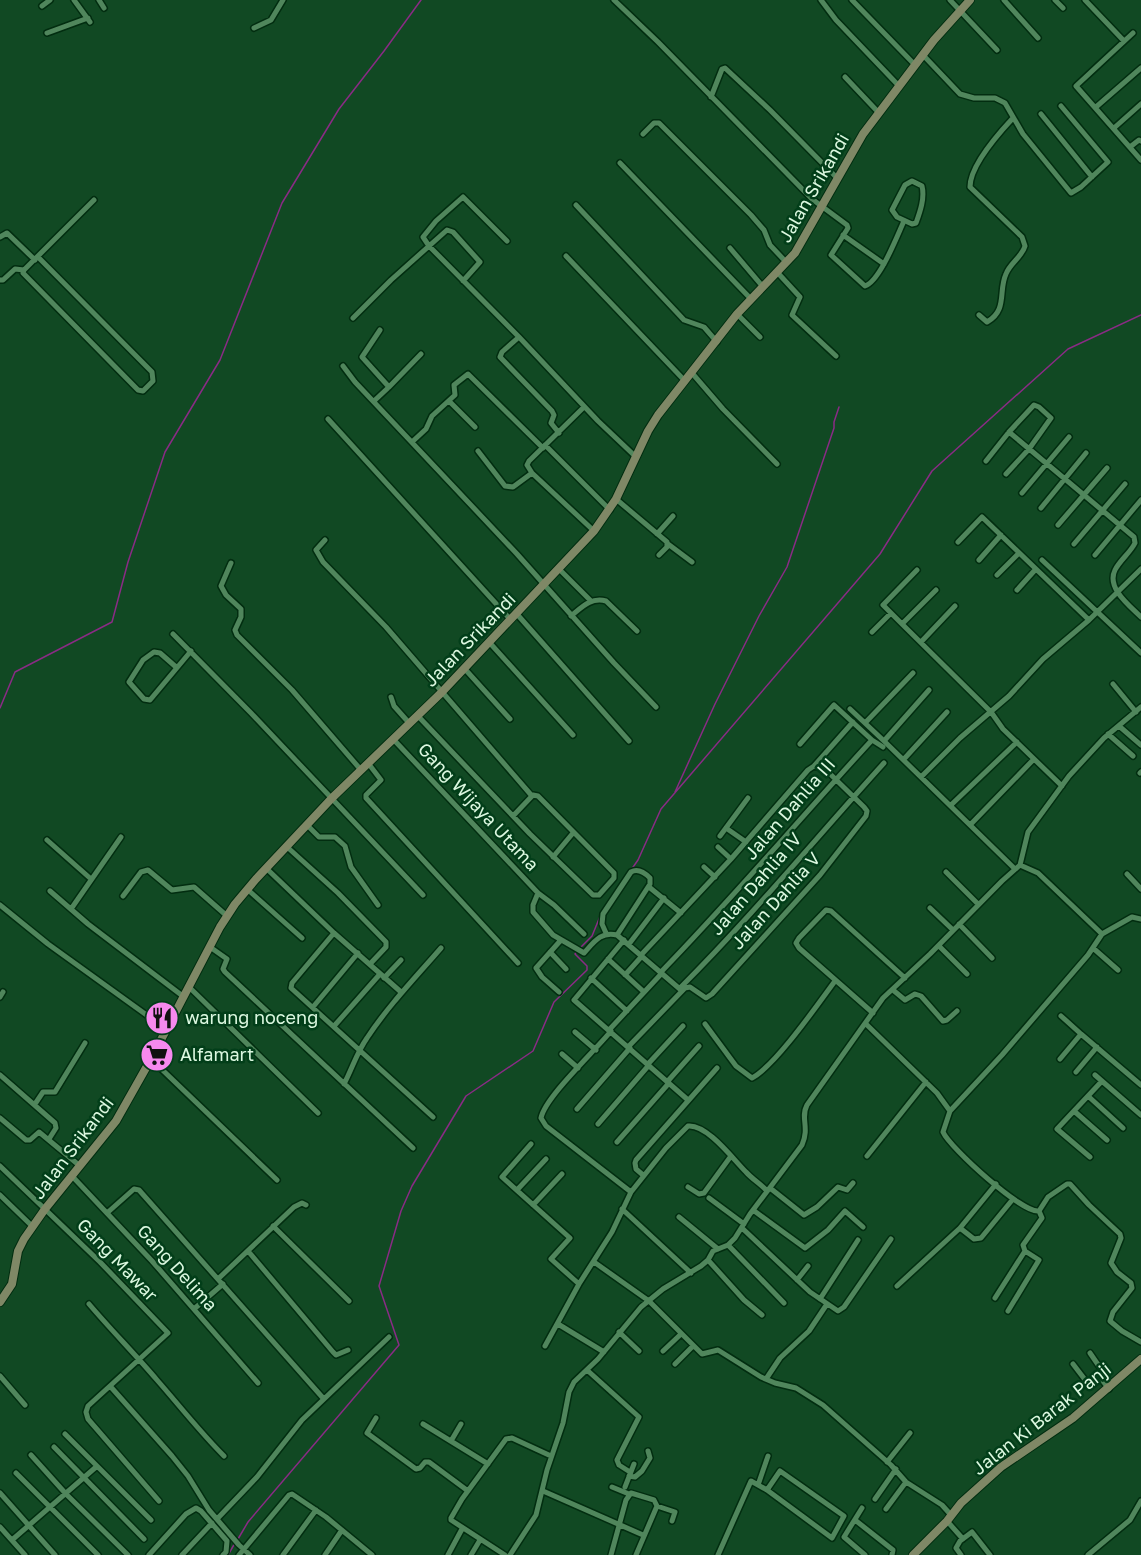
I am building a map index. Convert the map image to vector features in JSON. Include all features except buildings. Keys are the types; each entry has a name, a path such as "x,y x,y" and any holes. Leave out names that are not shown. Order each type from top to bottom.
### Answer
{"street":[{"path":"42,6 50,0"},
{"path":"47,33 89,20 74,0"},
{"path":"99,0 104,8"},
{"path":"254,28 272,20 283,0"},
{"path":"614,0 821,207 847,225 831,255 865,286 869,285 884,264 904,221"},
{"path":"821,0 836,20 899,86"},
{"path":"852,0 915,65"},
{"path":"950,0 998,50"},
{"name":"Jalan Srikandi","path":"0,1302 12,1284 18,1251 45,1209 116,1121 227,916 247,889 332,798 441,693 594,531 616,500 648,431 658,415 737,314 800,246 857,143 915,65 970,0"},
{"path":"1004,0 1038,38"},
{"path":"1055,0 1064,8"},
{"path":"1085,0 1124,41"},
{"path":"1133,33 1076,86 1141,160"},
{"path":"923,55 955,92 965,96 1000,99 1023,134 1069,192 1075,192 1108,162 1061,106"},
{"path":"1096,107 1141,68"},
{"path":"711,97 722,69 725,69 770,110 838,179"},
{"path":"845,77 879,113"},
{"path":"1113,128 1141,104"},
{"path":"1041,114 1092,177"},
{"path":"979,315 987,322 994,316 1003,298 1006,274 1025,248 1022,237 970,187 982,158 1013,118"},
{"path":"643,134 654,123 659,123 755,220 764,230 770,245 786,262"},
{"path":"1130,147 1138,140 1141,141"},
{"path":"620,163 751,299"},
{"path":"912,181 922,186 924,195 916,223 904,221 894,215 892,210 906,184 912,181"},
{"path":"507,242 463,197 425,233 424,240 584,407 636,457"},
{"path":"24,270 94,200"},
{"path":"576,205 684,320 704,327 717,342"},
{"path":"353,318 447,230 453,232 480,262 463,281"},
{"path":"0,237 7,234 37,258 150,369 154,376 151,383 143,391 138,390 24,274 24,270"},
{"path":"843,236 884,264"},
{"path":"730,248 764,287"},
{"path":"566,256 685,381"},
{"path":"1,281 15,268 24,270"},
{"path":"777,272 800,297 792,315 836,356"},
{"path":"737,314 760,337"},
{"path":"380,330 362,357 389,387"},
{"path":"519,337 502,352 500,357 552,411 554,415 551,423 559,433"},
{"path":"374,401 421,354"},
{"path":"343,366 355,382 656,706"},
{"path":"692,373 722,408 777,464"},
{"path":"412,442 426,429 432,416 456,394 454,385 465,375 471,375 522,430 544,447 610,510"},
{"path":"450,401 475,427"},
{"path":"986,461 1031,407 1036,405 1051,420 1029,450 1006,474"},
{"path":"584,407 528,464 528,468 594,531"},
{"path":"328,419 629,741"},
{"path":"1009,432 1135,540"},
{"path":"1022,493 1069,437"},
{"path":"478,451 508,488 513,487 532,473"},
{"path":"1041,508 1086,453"},
{"path":"1058,525 1107,468"},
{"path":"1074,544 1125,484"},
{"path":"616,500 692,562"},
{"path":"1095,555 1141,500"},
{"path":"657,534 673,516"},
{"path":"958,542 982,517 1089,620"},
{"path":"1141,533 1135,540 1133,548 1115,570 1114,583 1117,592 1141,617"},
{"path":"979,560 1001,535"},
{"path":"325,540 316,550 318,556 386,627 532,796"},
{"path":"659,555 668,544"},
{"path":"997,575 1018,553"},
{"path":"1042,560 1141,653"},
{"path":"231,563 221,586 226,595 241,609 241,616 235,630 237,635 292,690 361,770"},
{"path":"559,569 591,602"},
{"path":"917,570 883,605 991,712 1003,729 1062,786"},
{"path":"1017,590 1035,570"},
{"path":"921,777 960,738 991,712 1043,659 1140,573"},
{"path":"902,624 936,590"},
{"path":"571,616 591,602 606,601 637,632"},
{"path":"921,642 955,606"},
{"path":"872,632 891,613"},
{"path":"173,634 423,895"},
{"path":"489,642 573,735"},
{"path":"176,667 160,653 154,652 143,660 129,681 144,699 150,700 191,651"},
{"path":"464,668 510,719"},
{"path":"865,723 913,673"},
{"path":"510,1555 536,1515 571,1387 649,1301 663,1289 708,1260 713,1251 728,1245 743,1226 799,1150 807,1130 804,1110 807,1105 883,999 1018,867 1028,832 1062,786 1108,734 1138,710 1113,684"},
{"path":"883,744 929,690"},
{"path":"391,697 394,706 410,724"},
{"name":"Jalan Dahlia III","path":"631,1192 542,1121 541,1115 549,1102 596,1050 627,1011 872,740 834,705 800,744"},
{"path":"850,709 883,744 904,759 1018,867 1038,873 1102,934"},
{"path":"904,759 947,712"},
{"path":"417,716 513,816 575,880 596,897 614,878 614,873 538,796 532,796 513,816"},
{"path":"626,975 853,722"},
{"path":"1119,726 1141,745"},
{"path":"1108,734 1133,756"},
{"name":"Gang Wijaya Utama","path":"394,740 538,893 534,901 533,912 548,930 584,953 599,936 606,933"},
{"path":"872,740 883,744"},
{"path":"951,805 1017,742"},
{"path":"971,824 1034,759"},
{"name":"Jalan Dahlia IV","path":"577,1109 680,989 761,904 884,763"},
{"path":"368,764 381,780 366,795 366,798 518,963"},
{"path":"814,766 824,768 854,796"},
{"name":"Jalan Dahlia V","path":"680,989 690,987 702,997 709,997 793,906 866,816 867,811 854,796"},
{"path":"720,836 748,798"},
{"path":"307,825 319,837 335,837 343,843 351,867 378,905"},
{"path":"726,828 746,842"},
{"path":"553,857 573,832"},
{"path":"71,909 121,837"},
{"path":"46,840 92,879"},
{"path":"286,846 345,899 386,942 386,947 370,964"},
{"path":"718,847 731,860"},
{"path":"704,867 715,877"},
{"path":"266,868 334,933 401,992"},
{"path":"123,896 141,872 148,870 172,890 194,887 227,916"},
{"path":"617,935 649,887 650,880 646,874 636,870 631,872 603,915 602,924 606,933 617,935 680,989"},
{"path":"946,872 978,904"},
{"path":"1127,874 1141,889"},
{"path":"649,887 681,912"},
{"path":"247,889 302,938"},
{"path":"50,891 184,997"},
{"path":"538,893 584,934"},
{"path":"664,898 591,978 574,1000 687,1100"},
{"path":"0,905 48,944 166,1029"},
{"path":"930,908 953,930"},
{"path":"873,1013 798,948 796,943 828,910 858,934 905,978"},
{"path":"1039,1212 1032,1211 1013,1199 975,1168 944,1136 944,1126 950,1111 1002,1055 1093,948 1102,934 1132,917 1141,919"},
{"path":"959,924 992,958"},
{"path":"334,933 291,984 291,988 335,1025 433,1117"},
{"path":"559,992 542,977 536,968 561,940"},
{"path":"939,945 967,974"},
{"path":"210,947 227,959 223,969 225,972 412,1148"},
{"path":"344,1084 360,1049 401,992 441,948"},
{"path":"1093,948 1118,969"},
{"path":"550,952 566,969"},
{"path":"314,1007 358,953"},
{"path":"608,959 644,992"},
{"path":"335,1025 382,976 401,960"},
{"path":"591,978 627,1011"},
{"path":"705,1024 736,1066 753,1078 759,1075 776,1056 835,981"},
{"path":"189,987 318,1113"},
{"path":"893,990 905,1000 915,994 921,996 943,1021 957,1011"},
{"path":"1061,1016 1141,1085"},
{"path":"866,1024 926,1082 950,1111"},
{"path":"598,1124 683,1026"},
{"path":"575,1032 596,1050"},
{"path":"1060,1059 1081,1034"},
{"path":"35,1104 43,1092 55,1092 85,1043"},
{"path":"618,1142 699,1046"},
{"path":"1076,1072 1097,1047"},
{"path":"562,1054 578,1068"},
{"path":"151,1059 278,1180"},
{"path":"644,1174 638,1171 634,1163 717,1068"},
{"path":"1095,1075 1141,1115"},
{"path":"0,1076 35,1104 57,1126 49,1139"},
{"path":"1090,1157 1058,1129 1102,1081"},
{"path":"867,1156 926,1082"},
{"path":"1088,1096 1123,1128"},
{"path":"1074,1111 1107,1140"},
{"path":"0,1118 26,1140 30,1140 39,1132 80,1166"},
{"path":"545,1346 579,1284 612,1232 631,1192 681,1132 691,1125 711,1137 746,1172 804,1215 817,1207 838,1186 846,1190 853,1183"},
{"path":"531,1144 502,1177 570,1238 551,1259 579,1284"},
{"path":"688,1188 699,1194 704,1193 731,1156"},
{"path":"517,1190 546,1159"},
{"name":"Gang Mawar","path":"0,1166 104,1266 168,1333 138,1360"},
{"path":"533,1205 562,1174"},
{"name":"Gang Delima","path":"72,1176 194,1309 258,1383"},
{"path":"897,1287 960,1228 996,1184"},
{"path":"1039,1212 1048,1197 1070,1184 1120,1234 1121,1238 1111,1263 1114,1269 1132,1285 1131,1291 1113,1312 1110,1321 1141,1342"},
{"path":"107,1213 134,1189 138,1189 324,1398"},
{"path":"0,1195 33,1227"},
{"path":"709,1198 743,1226 797,1280 836,1310 844,1307 891,1239"},
{"path":"960,1228 974,1239 981,1238 1013,1199"},
{"path":"194,1309 273,1226 299,1203 306,1205"},
{"path":"622,1209 691,1273"},
{"path":"753,1210 805,1248 828,1230 845,1211 863,1227"},
{"path":"1008,1311 1039,1260 1025,1251 1023,1245 1042,1218 1039,1212"},
{"path":"680,1217 718,1249"},
{"path":"273,1226 349,1301"},
{"path":"820,1299 858,1240"},
{"path":"728,1245 784,1303"},
{"path":"248,1251 336,1355 348,1350"},
{"path":"995,1298 1025,1251"},
{"path":"708,1260 744,1300 762,1315"},
{"path":"594,1262 649,1301 693,1346 704,1354 718,1350 766,1379 806,1394 837,1416 896,1469 906,1482 942,1505 963,1539"},
{"path":"797,1280 808,1266"},
{"path":"89,1304 224,1456"},
{"path":"766,1379 780,1358 809,1330 827,1304"},
{"path":"558,1324 603,1352"},
{"path":"619,1332 639,1352"},
{"path":"663,1351 681,1334"},
{"path":"182,1555 257,1477 302,1420 363,1364 388,1337"},
{"path":"675,1364 693,1346"},
{"path":"1090,1353 1101,1369 1100,1376 1109,1389"},
{"name":"Jalan Ki Barak Panji","path":"913,1555 1001,1467 1060,1428 1109,1389 1141,1359"},
{"path":"138,1360 88,1406 86,1412 88,1419 159,1501"},
{"path":"1073,1364 1082,1377 1089,1382 1100,1376"},
{"path":"587,1370 639,1416 617,1460 619,1465 635,1477 650,1458 648,1451"},
{"path":"0,1376 25,1405"},
{"path":"110,1386 182,1468 227,1541 226,1552 223,1555"},
{"path":"376,1418 367,1434 376,1442 416,1469 425,1462 429,1462 468,1491"},
{"path":"423,1424 488,1464"},
{"path":"451,1441 461,1424"},
{"path":"887,1462 910,1433"},
{"path":"65,1434 151,1520"},
{"path":"505,1555 462,1529 451,1519 505,1440 509,1438 551,1456"},
{"path":"54,1447 144,1539"},
{"path":"31,1455 66,1494 128,1555"},
{"path":"759,1485 768,1456"},
{"path":"625,1487 634,1464"},
{"path":"12,1540 96,1467"},
{"path":"875,1500 896,1469"},
{"path":"718,1555 751,1481 767,1490 832,1538 844,1516 780,1471 767,1490"},
{"path":"16,1473 98,1555"},
{"path":"886,1509 906,1482"},
{"path":"612,1487 654,1500 657,1506 675,1512 672,1521"},
{"path":"543,1491 643,1535"},
{"path":"0,1493 55,1555"},
{"path":"239,1555 241,1548 290,1494 294,1494 372,1555"},
{"path":"611,1555 629,1494"},
{"path":"1088,1555 1130,1520 1141,1501"},
{"path":"636,1555 657,1506"},
{"path":"843,1537 862,1508"},
{"path":"149,1555 193,1509 201,1511 214,1521 250,1555"},
{"path":"283,1555 316,1510"},
{"path":"855,1520 887,1544 892,1550 892,1555"},
{"path":"0,1527 25,1555"},
{"path":"448,1555 462,1529"},
{"path":"328,1554 342,1530"},
{"path":"836,1531 866,1555"},
{"path":"961,1555 956,1548 972,1532 990,1555"},
{"path":"471,1555 480,1540"}],"waterway":[{"path":"0,708 15,672 112,622 128,562 165,452 220,360 282,203 339,109 421,0"},
{"path":"631,870 638,860 661,809 880,554 932,471 1068,349 1141,315"},
{"path":"675,792 715,704 759,616 787,567 839,407"},
{"path":"580,948 592,936 601,914"},
{"path":"238,1539 248,1522 399,1345 379,1286 401,1211 412,1186 466,1096 533,1051 554,1002 587,970 587,966 575,954 577,951"},
{"path":"228,1555 235,1543"}],"place":[{"name":"warung noceng","path":"162,1018"},
{"name":"Alfamart","path":"157,1055"}]}
